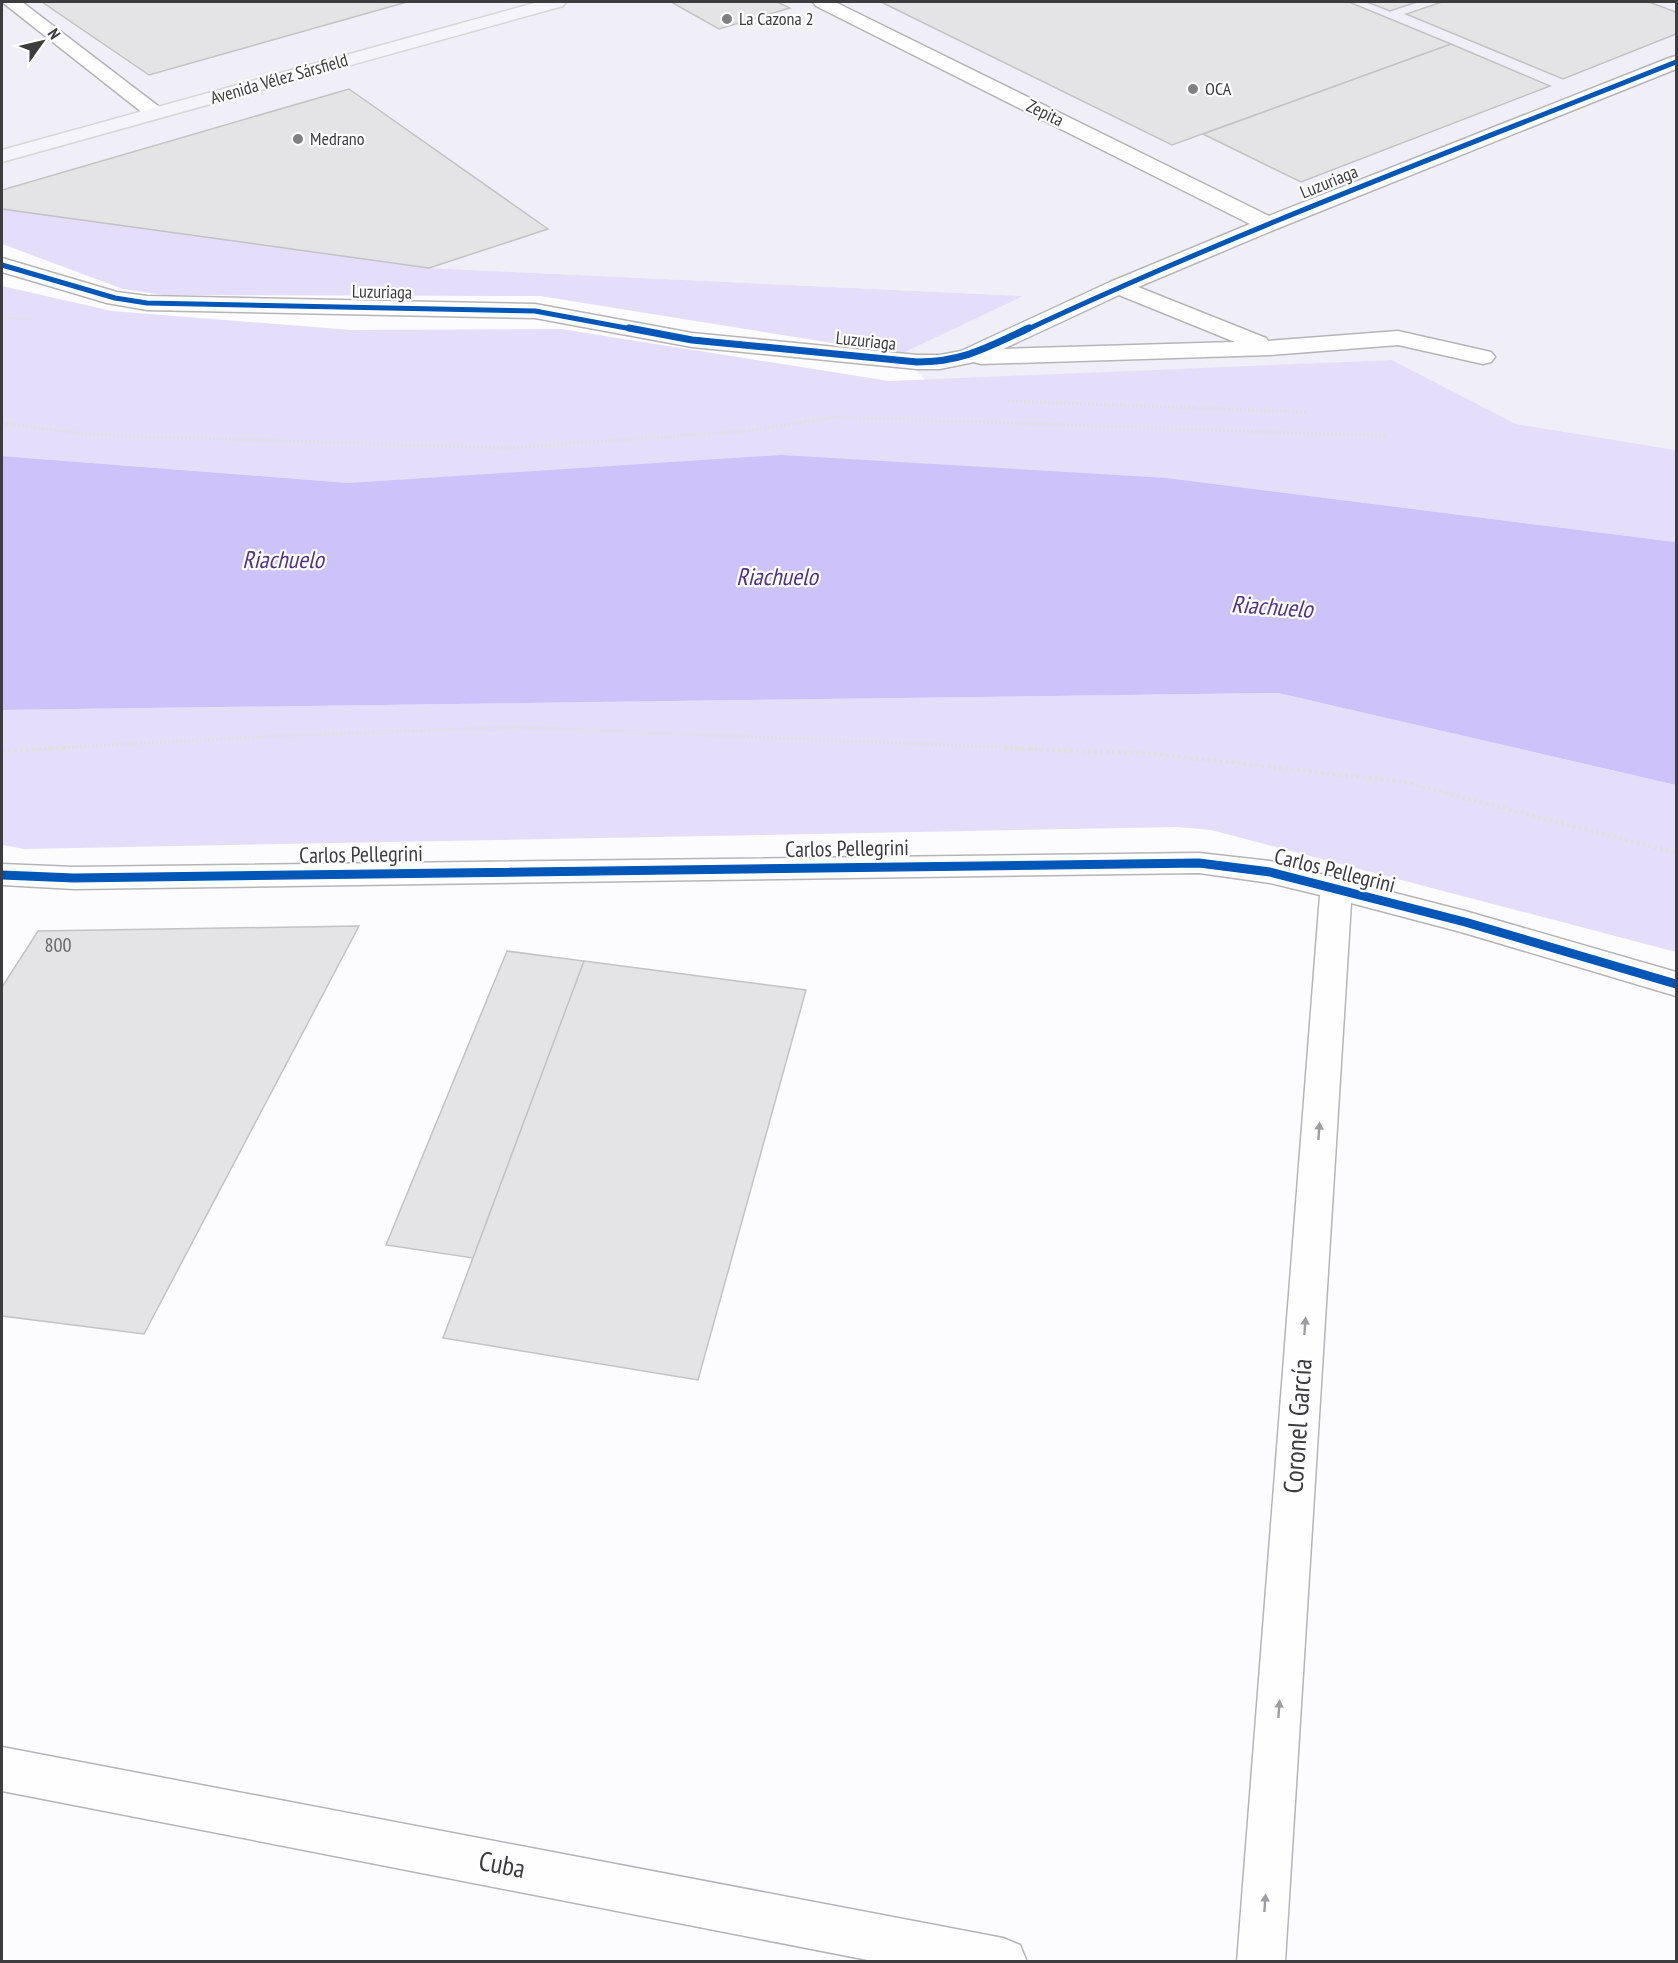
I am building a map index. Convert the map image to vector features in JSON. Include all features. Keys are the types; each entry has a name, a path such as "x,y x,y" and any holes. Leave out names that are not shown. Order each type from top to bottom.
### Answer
{"main road":[{"name":"Avenida Vélez Sársfield","path":"2,156 557,2"}],"street":[{"path":"11,2 155,113"},
{"name":"Zepita","path":"822,2 1268,224"},
{"name":"Luzuriaga","path":"2,265 115,298 147,303 536,311 692,340 917,362 940,362 967,357 1118,287 1268,224 1677,62"},
{"path":"1118,287 1269,348"},
{"path":"967,357 1269,348 1398,338 1483,357"},
{"name":"Carlos Pellegrini","path":"2,877 74,878 1199,863 1270,873 1465,922 1677,984"},
{"name":"Coronel García","path":"1261,1962 1336,890"},
{"name":"Cuba","path":"2,1769 1003,1962"}],"path":[{"path":"2,423 94,435 509,448 747,431 836,417 1385,436"},
{"path":"2,751 277,736 514,727 1155,754 1404,782 1677,853"}],"shaded area":[{"path":"2,2 1676,2 1676,450 1516,424 1392,360 926,381 901,354 1022,296 429,268 2,209"},
{"path":"2,209 429,268 1023,296 901,354 540,296 164,295 123,289 2,244"},
{"path":"2,286 112,311 352,330 561,329 889,381 1392,360 1516,424 1676,450 1676,542 1167,478 349,483 2,456"},
{"path":"1278,693 1676,785 1676,952 1211,830 1178,827 24,849 2,845 2,710"}],"water":[{"name":"Riachuelo","path":"781,455 1167,478 1676,542 1676,785 1278,693 2,710 2,456 349,483"}],"building":[{"path":"42,2 407,2 149,75"},
{"name":"La Cazona 2","path":"671,2 777,2 790,8 719,29"},
{"name":"OCA","path":"881,2 1349,2 1451,44 1172,145"},
{"path":"1367,2 1417,2 1390,11"},
{"path":"1442,2 1649,2 1676,12 1676,34 1563,79 1406,14"},
{"path":"1451,44 1550,86 1301,182 1203,134"},
{"name":"Medrano","path":"349,89 548,229 429,268 2,209 2,190"},
{"path":"359,926 144,1334 2,1316 2,987 38,931"},
{"path":"507,951 584,961 473,1258 386,1245"},
{"path":"584,961 806,990 698,1380 443,1338"}],"cycle path":[{"path":"2,265 115,298 147,303 535,311 692,340 917,362 940,362 967,357 1118,287 1268,224 1676,62"},
{"path":"2,875 74,878 1199,863 1270,872 1465,922 1676,984"}],"place":[{"name":"La Cazona 2","path":"727,19"},
{"name":"OCA","path":"1193,89"},
{"name":"Medrano","path":"298,139"}]}
